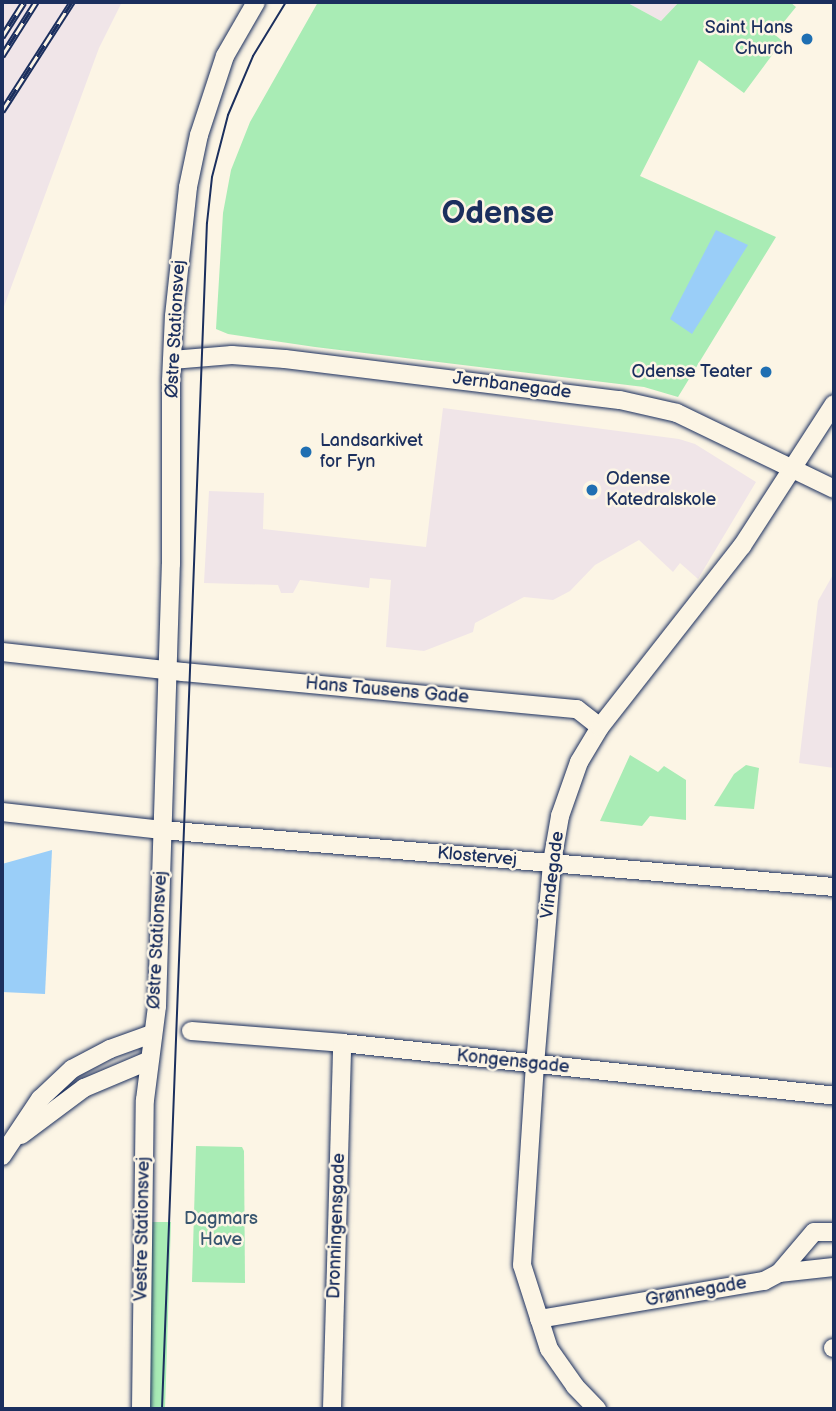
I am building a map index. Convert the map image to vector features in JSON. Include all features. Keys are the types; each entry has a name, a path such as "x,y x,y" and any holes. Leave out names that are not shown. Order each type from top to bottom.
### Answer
{"street":[{"name":"Østre Stationsvej","path":"150,1048 157,1006 172,564 172,360 181,244 199,135 225,56 256,2"},
{"name":"Jernbanegade","path":"172,360 232,355 285,359 620,400 677,413 834,488"},
{"name":"Vindegade","path":"597,1409 552,1355 538,1320 522,1265 552,862 568,789 579,762 600,727 742,546 834,404"},
{"path":"2,652 167,671"},
{"name":"Hans Tausens Gade","path":"167,671 577,709 600,727"},
{"path":"2,812 163,830"},
{"name":"Klostervej","path":"163,830 834,887"},
{"name":"Kongensgade","path":"191,1031 341,1043 834,1096"},
{"name":"Dronningensgade","path":"332,1409 341,1043"},
{"path":"2,1156 40,1099 72,1069 110,1049 150,1048"},
{"path":"13,1141 84,1088 150,1048"},
{"name":"Vestre Stationsvej","path":"142,1409 141,1289 150,1048"},
{"path":"779,1273 814,1232 834,1232"},
{"name":"Grønnegade","path":"538,1320 764,1281 779,1273 834,1267"}],"shaded area":[{"path":"2,2 122,2 99,48 2,312"},
{"path":"626,2 679,2 661,21"},
{"name":"Odense Katedralskole","path":"443,408 679,439 695,444 756,482 698,579 680,563 673,572 639,540 595,565 570,591 553,600 524,597 475,623 473,632 424,651 386,647 391,580 370,578 369,588 300,580 293,593 281,593 278,585 204,583 209,491 264,493 263,529 426,547"},
{"path":"834,573 834,768 799,763 818,601"}],"green space":[{"path":"318,2 626,2 661,21 679,2 790,2 796,7 774,34 786,44 782,49 778,47 744,93 699,60 640,176 776,237 678,397 644,387 315,347 228,334 216,329 223,213 231,170 250,122"},
{"path":"630,755 658,772 664,766 686,780 686,820 650,816 642,826 600,821"},
{"path":"746,765 759,768 754,809 714,806 734,774"},
{"name":"Dagmars Have","path":"196,1146 242,1147 244,1151 245,1283 192,1282"},
{"path":"149,1222 171,1222 165,1409 149,1409"}],"water":[{"path":"716,230 748,245 692,334 670,319"},
{"path":"52,850 45,994 2,992 2,864"}],"tram line":[{"path":"162,1409 207,223 212,177 228,115 253,56 286,2"}],"railway":[{"path":"2,37 24,2"},
{"path":"2,56 36,2"},
{"path":"2,111 72,2"}],"place":[{"name":"Saint Hans Church","path":"807,39"},
{"name":"Odense Teater","path":"766,372"},
{"name":"Landsarkivet for Fyn","path":"306,452"},
{"name":"Odense Katedralskole","path":"592,490"}],"district":[{"name":"Odense","path":"498,214"}]}
